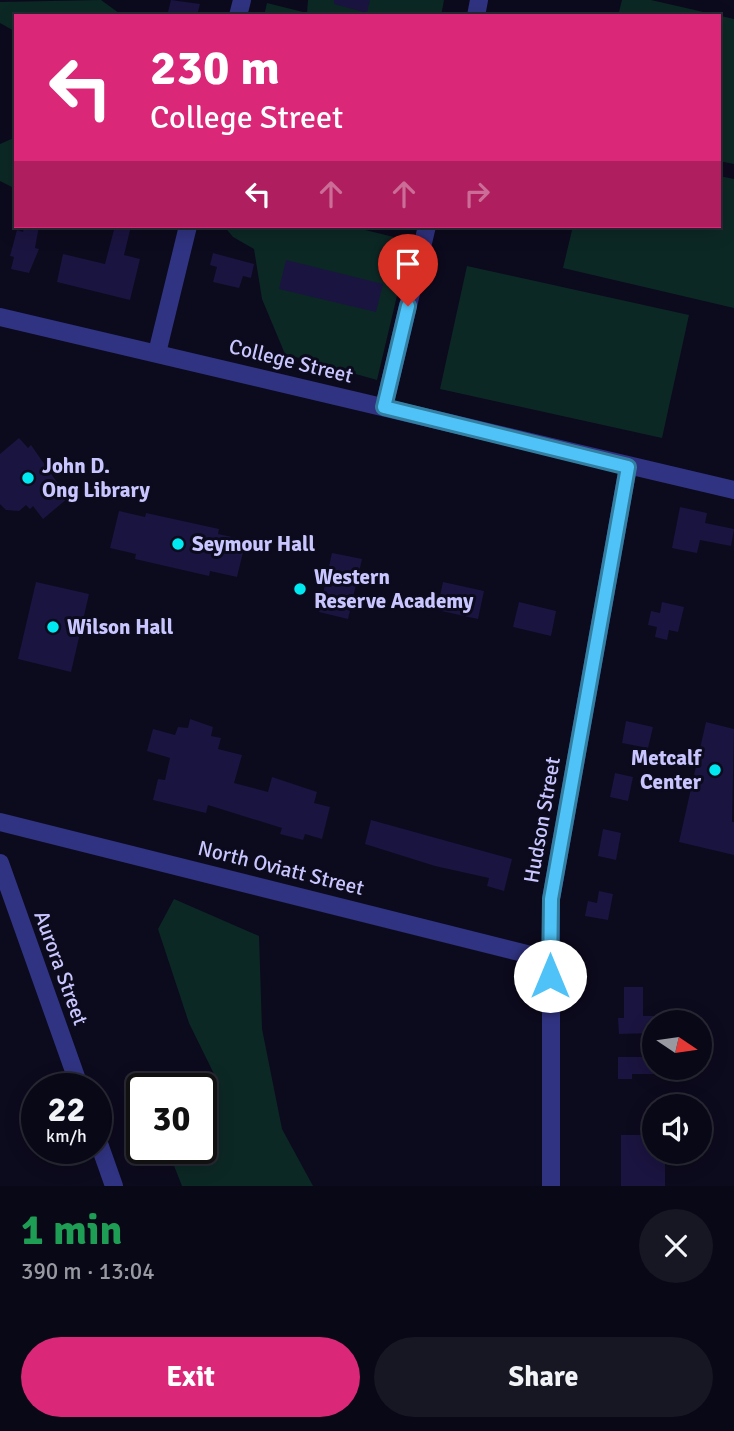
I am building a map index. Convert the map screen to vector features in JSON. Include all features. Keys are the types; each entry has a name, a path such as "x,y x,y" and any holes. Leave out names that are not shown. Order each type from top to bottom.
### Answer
{"street":[{"path":"158,353 188,228"},
{"path":"384,407 427,228"},
{"name":"College Street","path":"0,317 734,490"},
{"name":"Hudson Street","path":"551,1186 551,899 628,467"},
{"name":"North Oviatt Street","path":"0,822 551,960"},
{"name":"Aurora Street","path":"0,863 75,1073"},
{"path":"106,1164 114,1186"}],"green space":[{"path":"101,0 120,14 14,14 14,31 0,23 0,2"},
{"path":"308,0 444,0 441,14 264,14 267,3 307,13"},
{"path":"622,0 651,0 712,14 618,14"},
{"path":"721,16 734,19 734,164 721,161"},
{"path":"14,138 14,188 0,181 0,144"},
{"path":"721,176 734,179 734,308 563,268 573,228 721,228"},
{"path":"226,228 357,228 410,241 377,380 285,354 262,299 254,249 233,237"},
{"path":"467,266 689,315 662,438 440,389"},
{"path":"174,899 259,936 262,1029 282,1129 313,1186 182,1186 173,1164 217,1164 217,1073 214,1073 189,1023 158,929"}],"building":[{"path":"171,0 200,4 198,14 168,14"},
{"path":"334,0 370,0 367,13 334,4"},
{"path":"24,228 39,228 35,248 39,249 29,273 11,269 14,257 10,256 17,230 23,232"},
{"path":"114,228 131,228 124,255 140,259 130,300 57,282 63,254 105,264"},
{"path":"213,253 254,264 251,278 243,276 239,288 213,282 217,267 210,265"},
{"path":"286,260 383,284 376,312 279,289"},
{"name":"John D. Ong Library","path":"19,438 28,448 31,445 68,498 43,519 33,506 30,509 26,505 19,511 6,510 0,504 0,454"},
{"path":"680,507 707,513 705,523 734,529 731,546 700,540 697,553 672,548"},
{"name":"Seymour Hall","path":"119,511 145,517 146,513 219,529 218,534 246,540 237,577 210,571 209,576 135,559 136,554 110,548"},
{"path":"332,553 362,559 348,619 319,612"},
{"name":"Wilson Hall","path":"36,582 89,594 71,672 18,659"},
{"path":"443,582 484,591 478,619 437,610"},
{"path":"519,602 556,611 551,636 513,627"},
{"path":"662,602 684,607 678,632 669,630 667,640 655,637 657,627 648,625 651,611 660,613"},
{"path":"190,719 213,727 211,736 221,738 218,749 242,755 234,783 268,792 272,777 317,792 314,803 330,807 322,839 305,834 303,840 280,834 282,828 208,805 206,813 153,800 158,779 165,780 170,758 147,751 153,729 175,735 178,727 188,728"},
{"path":"626,721 653,727 648,748 622,743"},
{"name":"Metcalf Center","path":"706,722 734,729 734,855 679,842"},
{"path":"615,773 633,777 628,801 610,797"},
{"path":"371,820 512,859 504,891 487,886 489,878 435,866 365,844"},
{"path":"603,829 621,833 616,860 598,856"},
{"path":"599,891 613,894 608,920 585,916 588,901 597,903"},
{"path":"624,987 643,987 642,1033 619,1034 618,1018 624,1018"},
{"path":"618,1057 642,1057 642,1074 632,1074 632,1079 618,1079"},
{"path":"621,1135 642,1135 642,1164 665,1164 665,1186 621,1186"}],"place":[{"name":"John D. Ong Library","path":"28,478"},
{"name":"Seymour Hall","path":"178,544"},
{"name":"Western Reserve Academy","path":"300,589"},
{"name":"Wilson Hall","path":"53,627"},
{"name":"Metcalf Center","path":"715,770"}],"route":[{"path":"408,306 384,407 628,467 551,899 550,976"}]}
